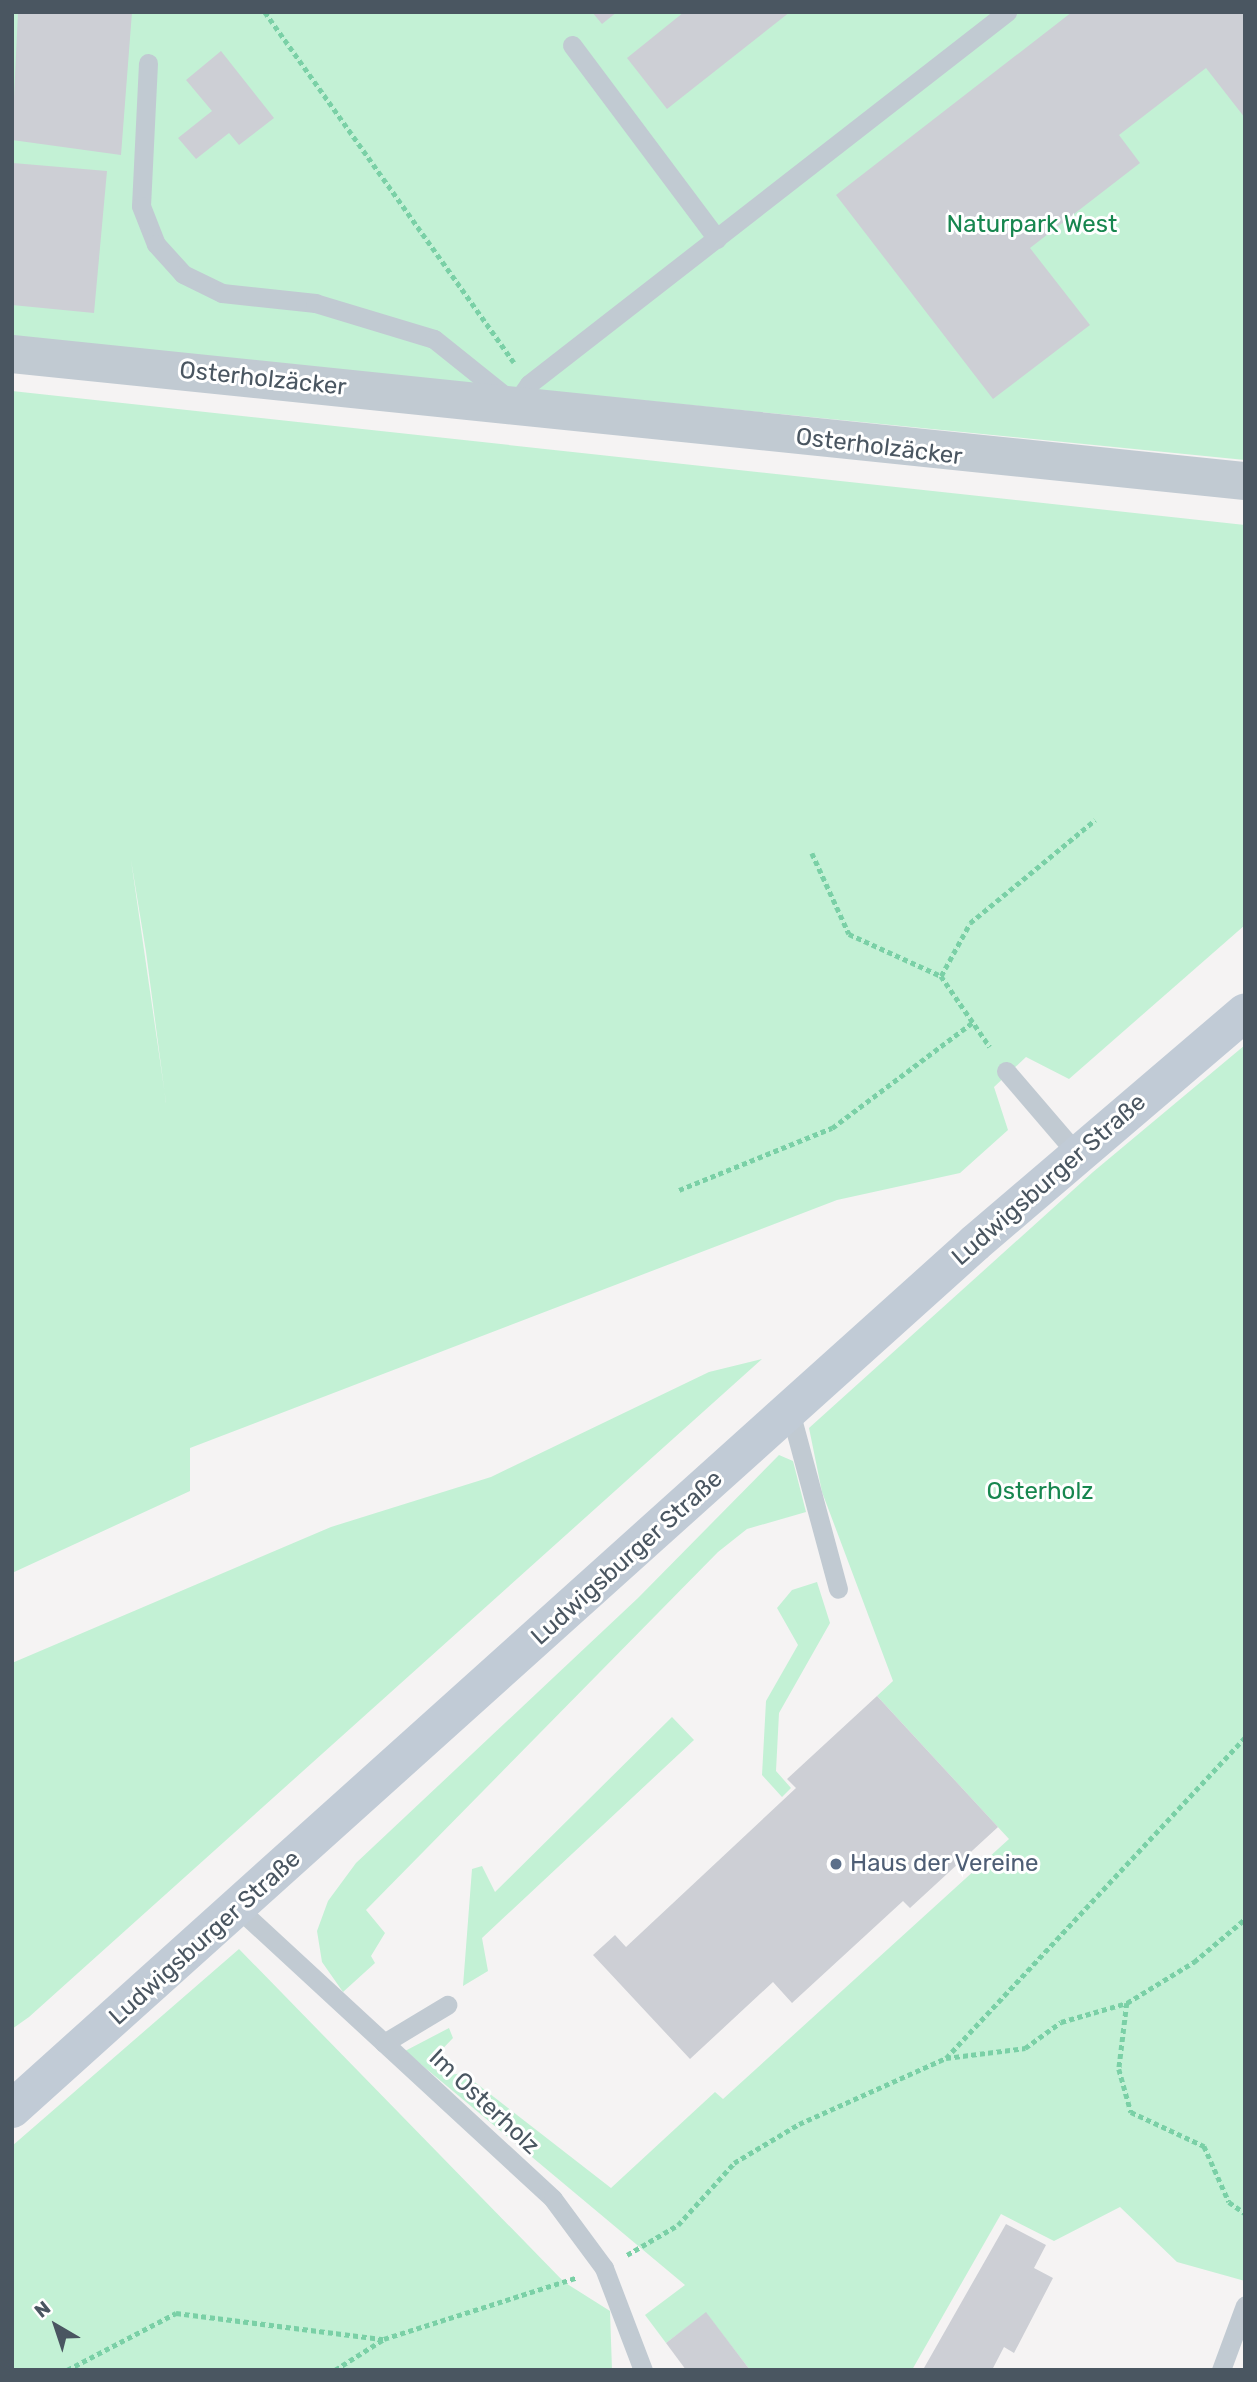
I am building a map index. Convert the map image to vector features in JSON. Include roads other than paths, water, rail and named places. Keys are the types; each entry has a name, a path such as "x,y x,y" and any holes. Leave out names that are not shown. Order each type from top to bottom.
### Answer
{"street":[{"name":"Osterholzäcker","path":"12,354 522,394 965,457 1245,481"},
{"name":"Ludwigsburger Straße","path":"12,2109 239,1909 790,1411 1078,1155 1245,1012"}],"lane":[{"path":"148,62 141,206 156,244 183,274 222,293 315,303 434,339 522,394 1007,12"},
{"path":"572,45 717,239"},
{"path":"1006,1071 1078,1155"},
{"path":"790,1411 838,1589"},
{"name":"Im Osterholz","path":"239,1909 553,2199 604,2268 643,2370"},
{"path":"384,2043 447,2005"},
{"path":"1221,2370 1245,2305"}],"place":[{"name":"Haus der Vereine","path":"836,1864"}],"park label":[{"name":"Naturpark West","path":"1032,225"},
{"name":"Osterholz","path":"1040,1492"}]}
